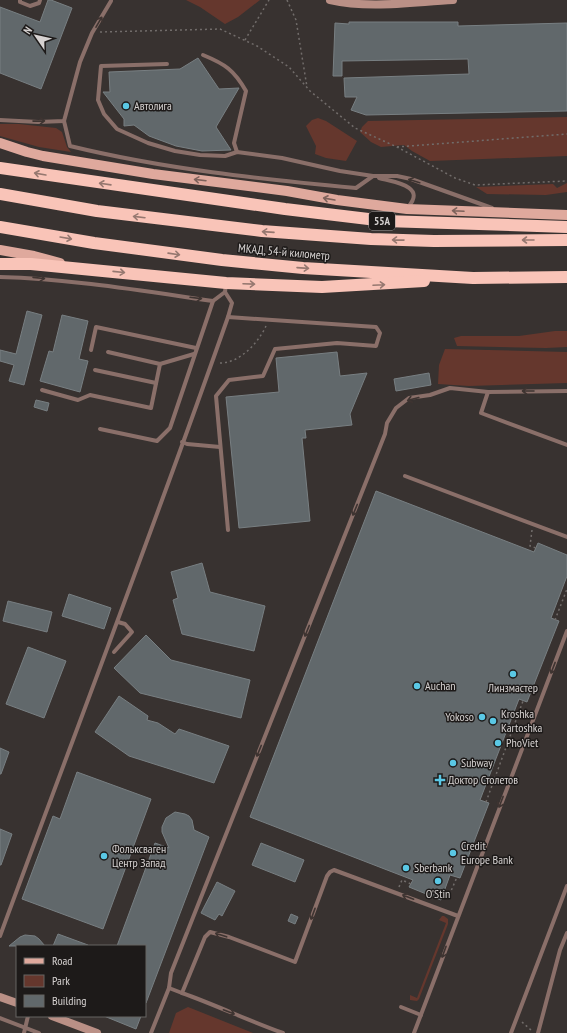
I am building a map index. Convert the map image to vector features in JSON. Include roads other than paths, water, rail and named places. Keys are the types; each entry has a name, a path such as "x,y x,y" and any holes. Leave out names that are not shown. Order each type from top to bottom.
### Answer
{"highway":[{"name":"55А","path":"0,168 60,178 385,222 567,227"},
{"name":"МКАД, 54-й километр","path":"0,194 97,212 262,232 371,240 567,240"},
{"name":"МКАД, 54-й километр","path":"0,227 94,243 222,260 303,268 473,278 567,277"},
{"path":"0,264 31,264 81,268 225,287 322,287 377,285 473,278"}],"main road":[{"path":"0,143 43,156 153,174 287,191 337,200 407,209 567,215"},
{"path":"0,164 19,170"},
{"path":"0,250 34,256 81,268"}],"street":[{"path":"330,0 354,3 453,0"},
{"path":"0,997 16,1003"},
{"path":"55,1017 97,1033"}],"lane":[{"path":"20,0 20,2 30,6 39,3 40,0"},
{"path":"110,0 92,33 80,62 64,120 70,146 107,155 190,170 356,188 373,176 396,176 411,179 488,207 518,214"},
{"path":"203,55 229,68 239,78 246,91 234,143 237,152"},
{"path":"167,64 101,66 98,100 104,114 117,129 148,143 175,151 200,156 225,156 237,152 282,158 340,171 373,176 406,185 411,188 414,197 407,209"},
{"path":"0,120 38,122 64,120"},
{"path":"0,277 53,280 214,300"},
{"path":"0,936 118,622 228,317 232,303 225,287 214,300 196,348 170,428 157,441 100,429"},
{"path":"228,317 376,327 380,333 376,346 337,343 275,349 263,376 229,380 216,396 228,530"},
{"path":"91,350 96,327 196,348"},
{"path":"108,352 160,364 194,354"},
{"path":"42,390 78,400 90,395 151,408 160,364"},
{"path":"95,370 156,383"},
{"path":"151,1033 169,988 171,973 385,434 387,423 396,408 409,398 430,395 450,388 488,392 567,391"},
{"path":"488,392 481,413 567,445"},
{"path":"182,442 220,447"},
{"path":"405,476 567,537"},
{"path":"114,652 132,632 125,624 118,622"},
{"path":"414,1033 567,631"},
{"path":"182,993 204,937 210,932 229,937 295,962 330,872 334,870 458,916"},
{"path":"511,1033 567,886"},
{"path":"538,1033 560,950 567,933"},
{"path":"169,988 283,1033"},
{"path":"401,1007 420,1015"},
{"path":"24,1033 24,1027 28,1017"},
{"path":"0,1018 39,1033"}],"place":[{"name":"Автолига","path":"126,106"},
{"name":"Линзмастер","path":"513,674"},
{"name":"Auchan","path":"417,686"},
{"name":"Yokoso","path":"482,717"},
{"name":"Kroshka Kartoshka","path":"493,721"},
{"name":"PhoViet","path":"498,743"},
{"name":"Subway","path":"453,763"},
{"name":"Доктор Столетов","path":"440,780"},
{"name":"Credit Europe Bank","path":"453,853"},
{"name":"Фольксваген Центр Запад","path":"104,856"},
{"name":"Sberbank","path":"406,868"},
{"name":"O'Stin","path":"438,881"}]}
